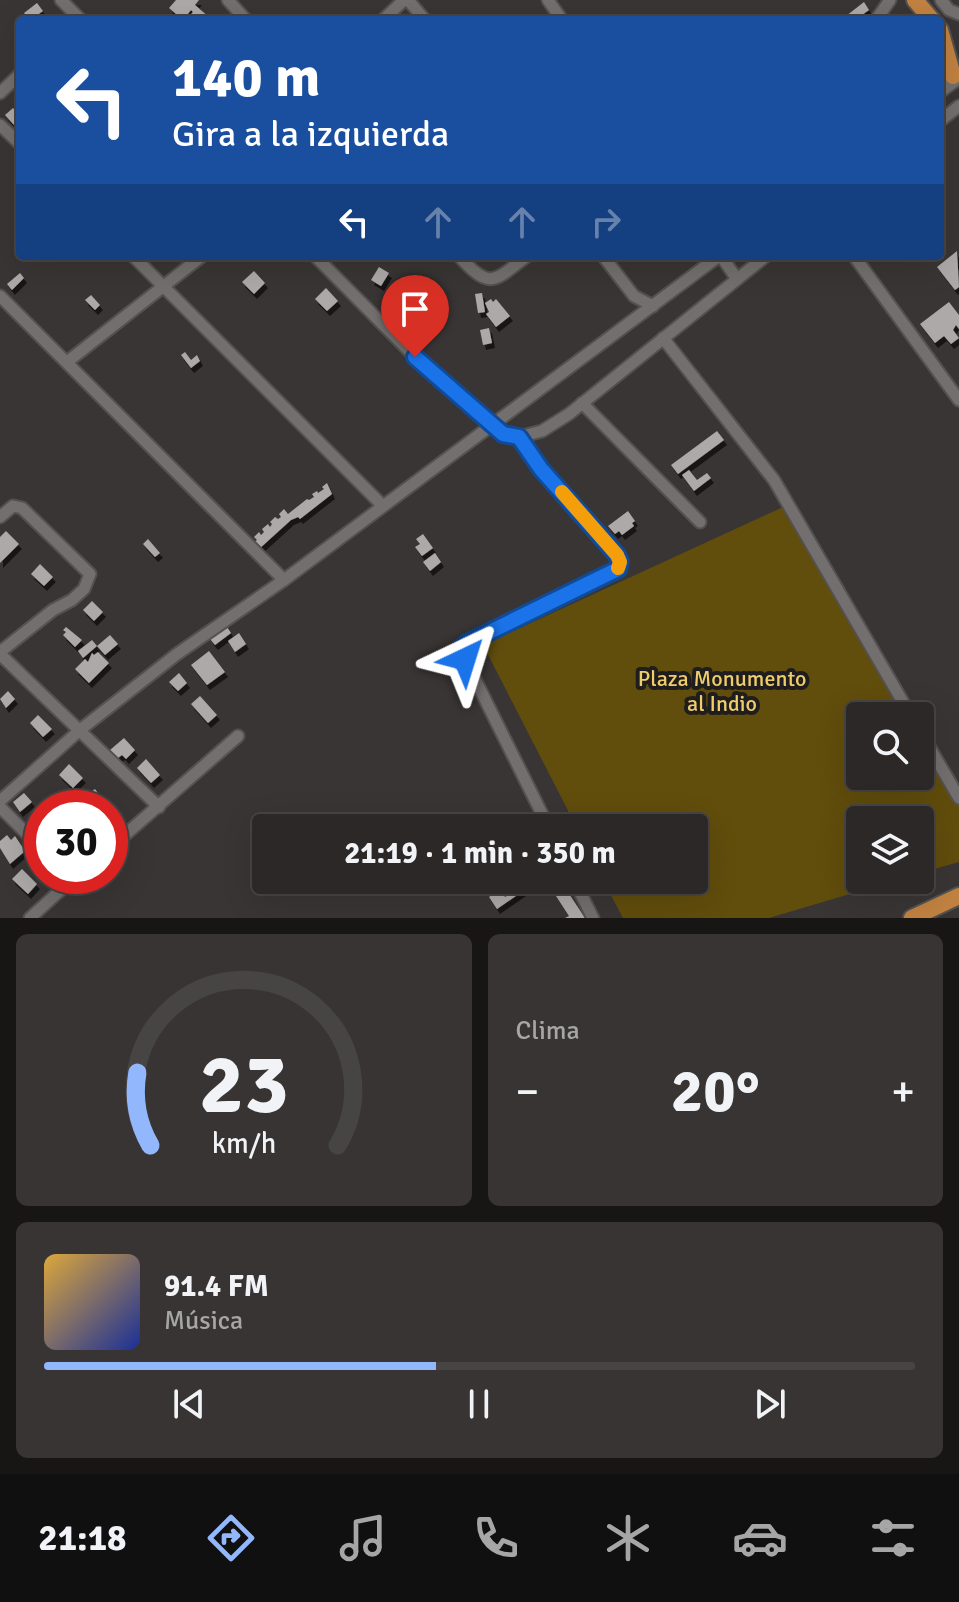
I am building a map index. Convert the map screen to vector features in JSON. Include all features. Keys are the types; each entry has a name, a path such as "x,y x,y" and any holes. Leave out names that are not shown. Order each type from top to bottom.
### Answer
{"highway":[{"path":"915,0 929,16"},
{"path":"949,58 955,82"},
{"path":"912,918 938,914 959,896"}],"street":[{"path":"61,0 75,16"},
{"path":"228,0 242,16"},
{"path":"388,16 406,0 421,16"},
{"path":"941,0 949,10 959,14"},
{"path":"0,93 16,78"},
{"path":"0,125 16,140"},
{"path":"137,260 382,505"},
{"path":"67,362 197,260"},
{"path":"319,260 435,377 503,434 519,437 542,431 582,403 761,260"},
{"path":"463,260 473,271 490,280 499,279 522,260"},
{"path":"606,260 634,296 653,306"},
{"path":"24,830 0,804 80,730 177,654 284,580 715,260"},
{"path":"723,260 737,279"},
{"path":"857,260 959,400"},
{"path":"0,296 284,580"},
{"path":"663,338 774,480 903,702"},
{"path":"582,403 700,522"},
{"path":"519,437 541,469 620,562 618,569 462,647 465,659 542,814"},
{"path":"0,517 13,506 22,508 90,574 84,589 72,600 53,610 0,653 159,807"},
{"path":"128,833 238,736"},
{"path":"934,755 959,798"},
{"path":"30,918 55,894"},
{"path":"581,894 593,918"}],"green space":[{"name":"Plaza Monumento al Indio","path":"794,502 909,702 846,702 846,790 934,790 934,745 959,788 959,862 934,869 934,806 846,806 846,894 850,894 769,918 623,918 610,894 708,894 708,814 570,814 483,645"}],"building":[{"path":"176,0 199,0 195,5 208,16 190,16 193,12 191,10 186,16 178,16 169,8"},
{"path":"864,2 869,10 861,16 846,16"},
{"path":"37,3 43,11 36,16 24,13"},
{"path":"13,108 16,112 14,125 5,115"},
{"path":"957,251 959,287 955,290 937,267"},
{"path":"379,267 389,273 381,286 371,280"},
{"path":"254,271 265,283 254,294 242,282"},
{"path":"20,273 24,278 12,290 7,284"},
{"path":"326,288 338,301 327,311 315,299"},
{"path":"482,293 485,312 478,313 475,294"},
{"path":"91,295 100,305 95,310 85,300"},
{"path":"491,299 493,302 496,299 510,316 496,327 486,314 489,312 485,303"},
{"path":"949,302 959,315 959,329 956,325 953,330 959,338 951,344 944,336 935,343 920,324"},
{"path":"489,328 492,343 483,345 480,330"},
{"path":"185,352 191,360 197,355 200,361 191,368 181,355"},
{"path":"717,431 724,440 678,474 671,465"},
{"path":"689,470 697,480 707,473 711,478 694,491 682,475"},
{"path":"327,483 332,494 300,519 291,520 259,549 253,543 257,540 254,537 259,532 261,535 268,524 270,527 275,517 281,517 279,514 284,509 288,514 314,497 312,494 324,489 322,487"},
{"path":"628,511 635,521 632,523 634,526 622,535 619,531 615,534 608,526"},
{"path":"6,531 19,544 0,563 0,537"},
{"path":"423,534 433,548 422,556 415,547 420,544 416,539"},
{"path":"148,539 160,553 155,557 143,544"},
{"path":"435,553 441,562 430,571 423,562"},
{"path":"40,564 53,577 44,586 31,574"},
{"path":"92,601 103,612 94,621 83,610"},
{"path":"66,627 82,640 75,647 63,635"},
{"path":"227,627 231,633 215,645 210,639"},
{"path":"239,633 246,644 235,652 228,641"},
{"path":"110,635 118,644 105,655 97,646"},
{"path":"92,640 97,646 83,658 78,651"},
{"path":"209,651 225,672 207,685 191,665"},
{"path":"98,652 109,663 89,683 75,669 85,659 88,662 92,653"},
{"path":"179,673 187,683 178,691 169,682"},
{"path":"8,691 15,699 6,708 0,699"},
{"path":"200,696 217,715 208,723 191,704"},
{"path":"38,715 52,729 43,737 30,723"},
{"path":"124,738 135,750 126,759 122,755 118,758 110,750"},
{"path":"146,759 160,775 151,783 137,768"},
{"path":"69,764 83,778 73,788 59,775"},
{"path":"24,793 24,809 20,812 13,802"},
{"path":"7,835 11,840 15,836 24,852 10,864 0,848 0,841"},
{"path":"22,869 24,890 12,879"},
{"path":"503,894 505,897 519,894 497,909 489,897"},
{"path":"555,894 569,894 585,918 565,918 569,916"}],"slow traffic":[{"path":"562,492 617,555 620,562 618,568"}],"route":[{"path":"415,357 503,434 519,437 541,469 620,562 618,569 467,643 462,647 465,659"}]}
